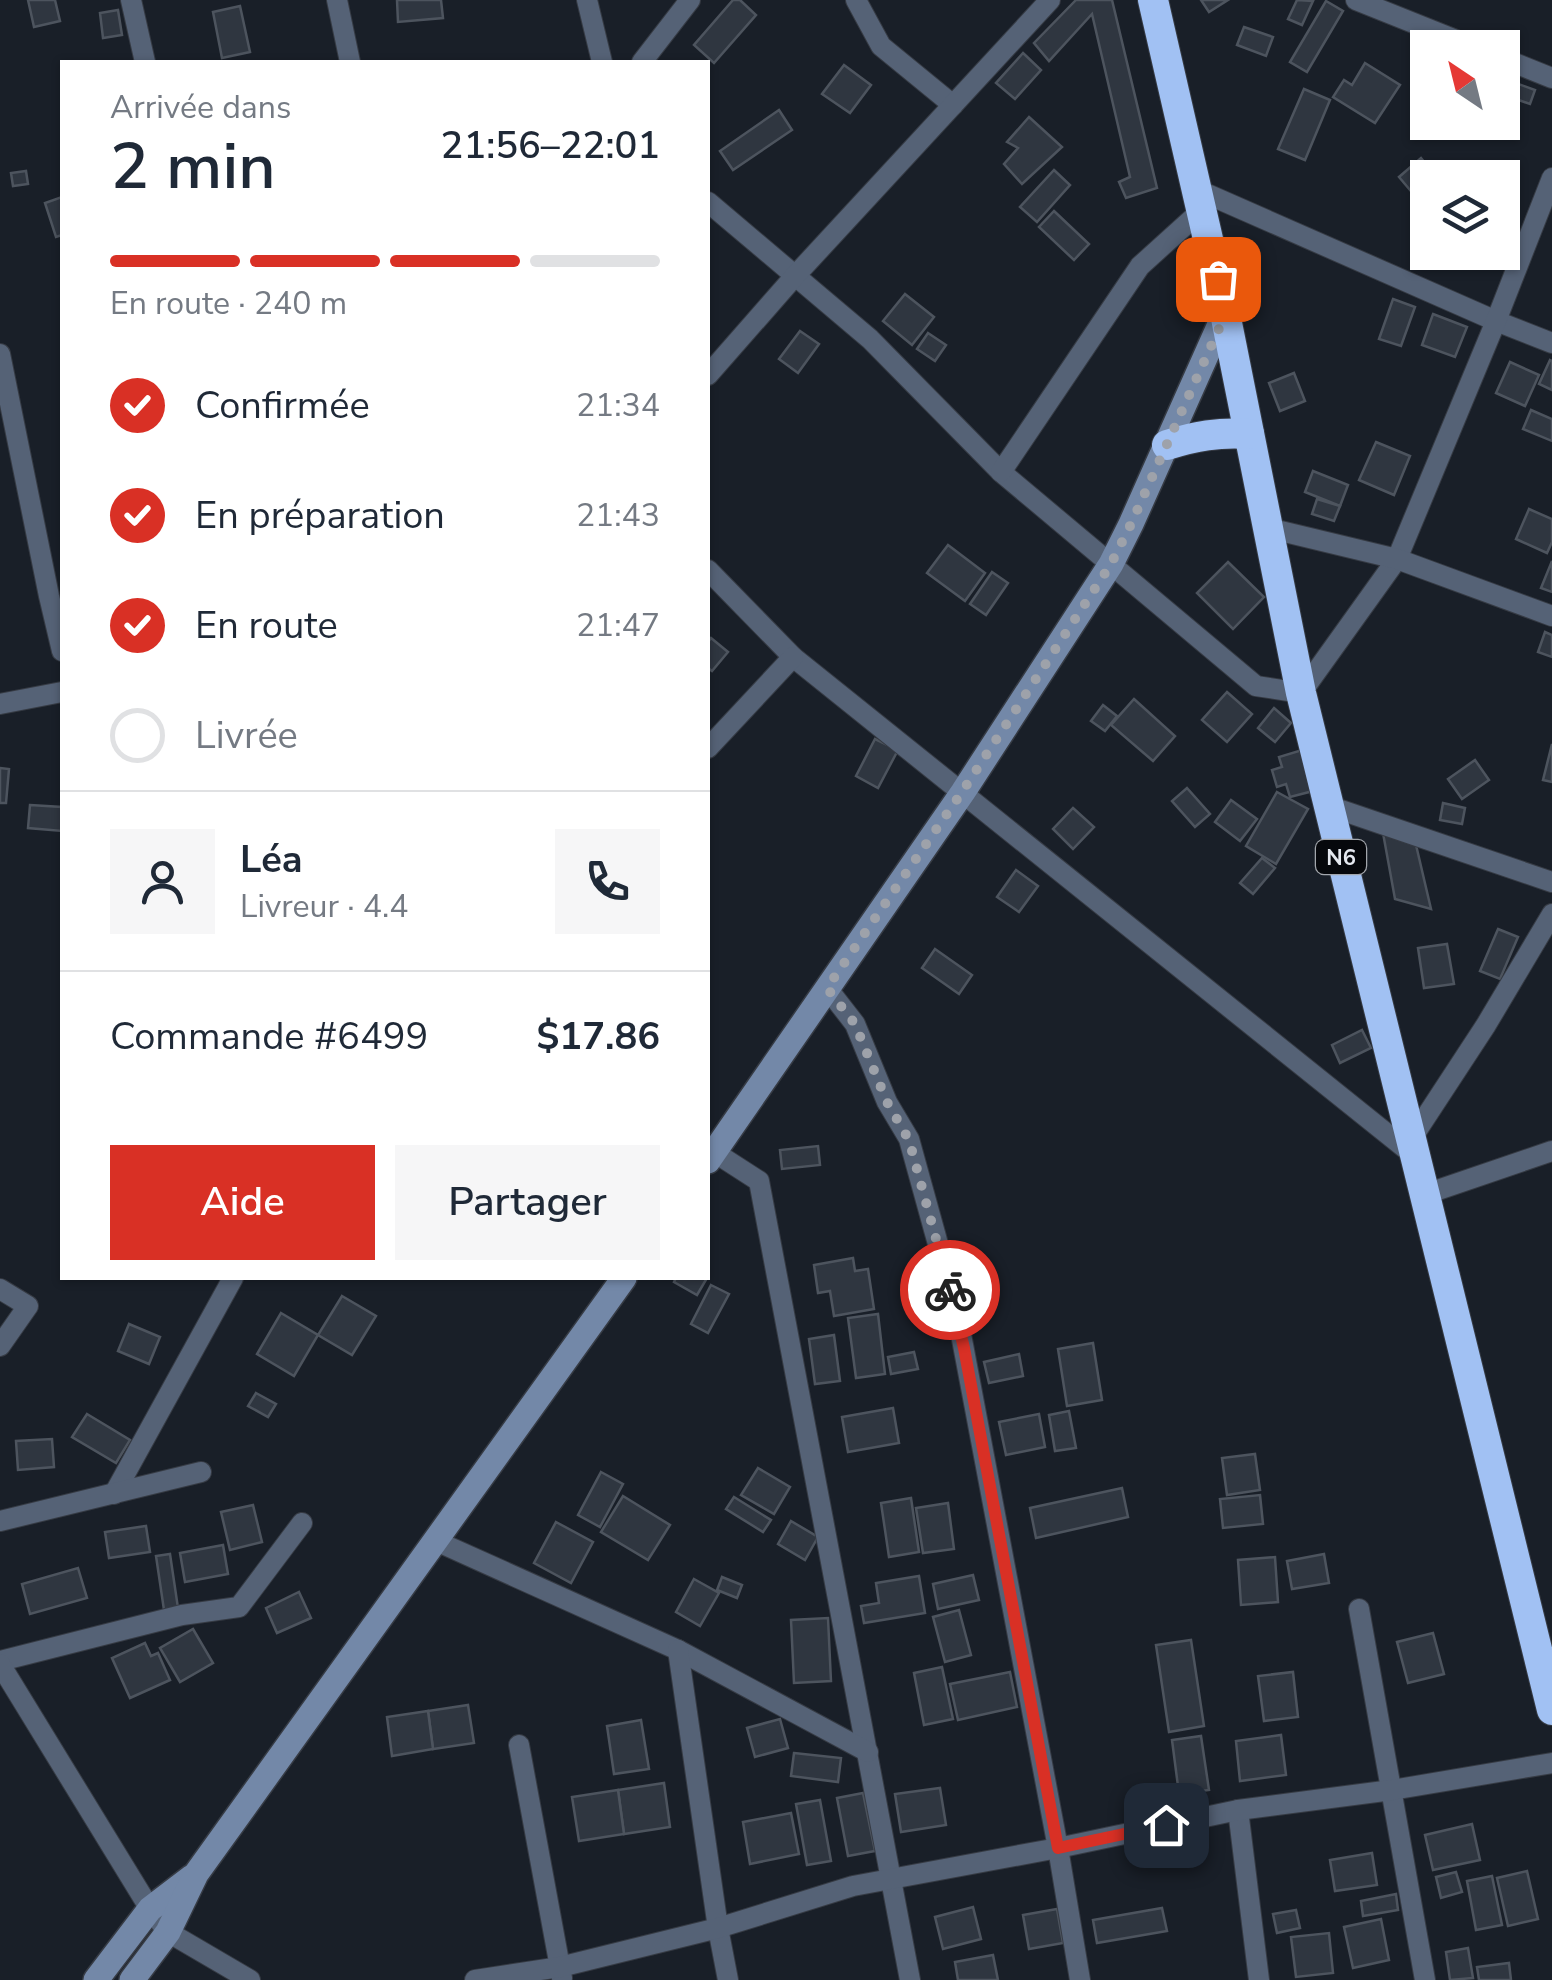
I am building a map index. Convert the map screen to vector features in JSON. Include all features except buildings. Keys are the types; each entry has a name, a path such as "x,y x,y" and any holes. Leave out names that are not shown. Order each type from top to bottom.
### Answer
{"highway":[{"name":"N6","path":"1153,0 1226,313 1328,806 1552,1710"},
{"path":"1166,445 1205,434 1250,434"}],"main road":[{"path":"711,1156 962,792 1111,564 1226,313"},
{"path":"132,1980 168,1932 196,1874 623,1280"},
{"path":"96,1980 150,1910 196,1874"}],"street":[{"path":"131,0 145,60"},
{"path":"336,0 350,60"},
{"path":"587,0 602,60"},
{"path":"644,60 690,0"},
{"path":"856,0 881,46 952,106"},
{"path":"710,373 1050,0"},
{"path":"1356,0 1431,30"},
{"path":"1520,65 1552,78"},
{"path":"710,204 870,339 1001,472 1256,686 1302,693 1397,558 1552,178"},
{"path":"1001,472 1140,266 1200,200 1552,343"},
{"path":"1,360 60,643"},
{"path":"1268,528 1397,558 1552,616"},
{"path":"710,572 793,656 1414,1148 1552,914"},
{"path":"710,746 793,656"},
{"path":"0,704 60,692"},
{"path":"1328,806 1552,882"},
{"path":"827,988 855,1024 887,1102 909,1140 940,1252 964,1348 1080,1980"},
{"path":"1426,1194 1552,1150"},
{"path":"711,1156 758,1181 910,1980"},
{"path":"114,1494 233,1280"},
{"path":"0,1289 28,1306 0,1346"},
{"path":"0,1522 201,1472"},
{"path":"250,1980 168,1932 150,1910 0,1662 182,1615 239,1607 302,1523"},
{"path":"436,1541 678,1650 868,1752"},
{"path":"1359,1610 1426,1980"},
{"path":"678,1650 728,1980"},
{"path":"519,1745 561,1973"},
{"path":"474,1980 561,1973 853,1886 1238,1810 1392,1790 1552,1763"},
{"path":"1238,1810 1259,1980"}],"way so far":[{"path":"950,1290 909,1140 887,1102 855,1024 827,988 962,792 1111,564 1226,313 1218,279"}],"route":[{"path":"950,1290 1058,1848 1166,1825"}]}
